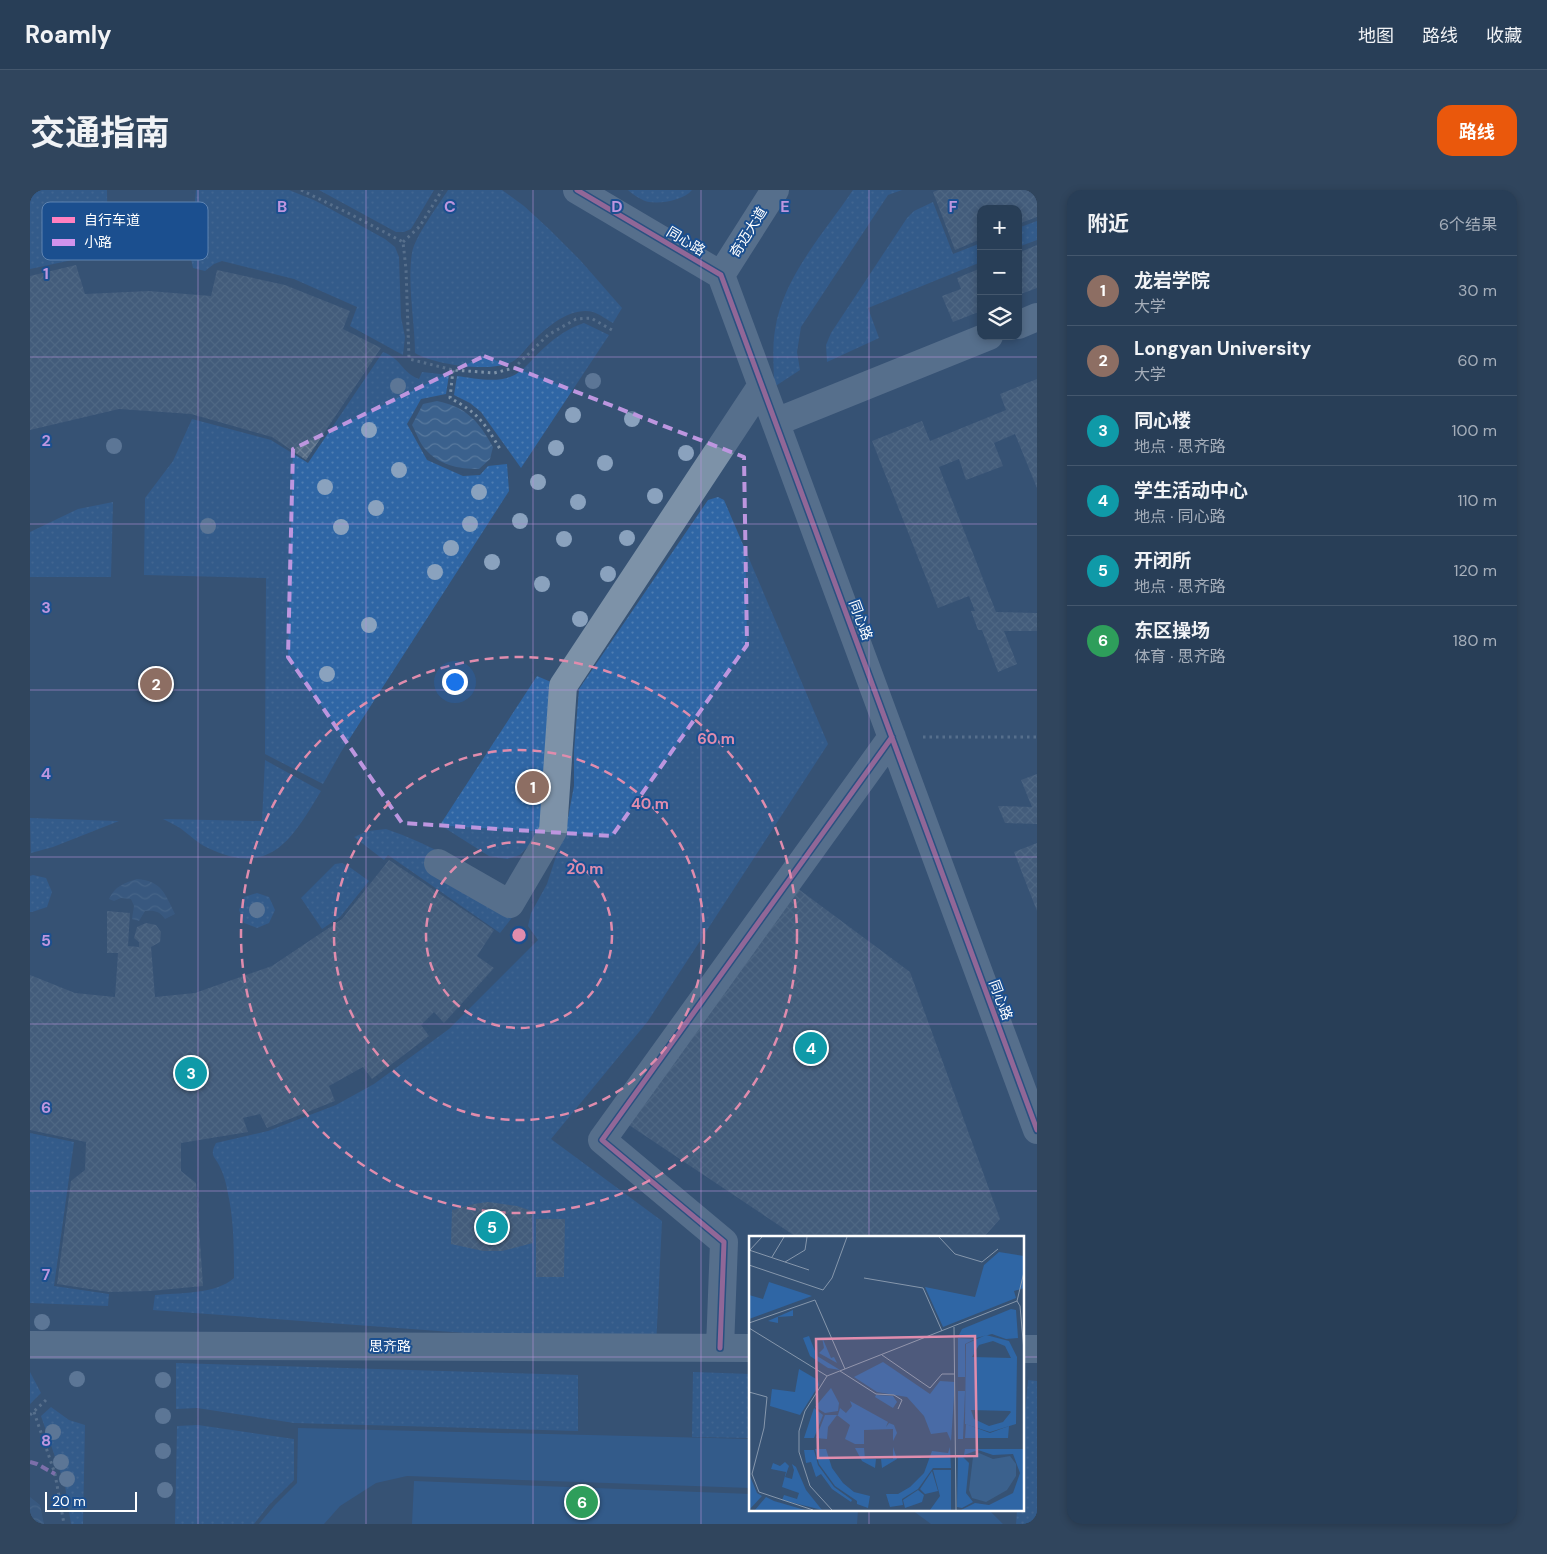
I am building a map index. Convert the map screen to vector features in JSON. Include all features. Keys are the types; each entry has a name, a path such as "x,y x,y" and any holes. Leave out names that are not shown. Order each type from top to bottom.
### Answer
{"street":[{"name":"同心路","path":"577,190 721,275 1037,1130"},
{"name":"奇迈大道","path":"721,275 775,190"},
{"path":"1022,323 1037,317"},
{"path":"776,422 979,340"},
{"path":"438,864 510,904 553,831 563,686 762,385"},
{"path":"720,1348 724,1242 602,1140 892,737"},
{"name":"思齐路","path":"30,1345 749,1348"},
{"path":"1024,1349 1037,1349"}],"path":[{"path":"301,190 403,242"},
{"path":"403,242 420,226 442,190"},
{"path":"403,242 406,269 409,359 453,370 494,373 514,368 548,335 576,319 591,318 612,330"},
{"path":"453,370 450,398 470,408 487,426 500,449"},
{"path":"892,737 1037,736"},
{"path":"30,1415 46,1400"},
{"path":"34,1412 55,1474 64,1524"}],"highlighted area":[{"path":"484,356 744,457 747,645 612,836 402,823 288,657 293,449"}],"shaded area":[{"path":"30,190 107,190 107,202 42,202 42,260 72,260 30,269"},
{"path":"196,190 289,190 316,201 385,239 395,247 399,257 401,317 405,337 403,355 350,326 357,307 294,279 222,261 205,271 193,268 191,260 208,260 208,202 195,202"},
{"path":"319,190 434,190 411,229 404,232 396,232"},
{"path":"448,190 502,190 524,206 580,260 622,308 613,323 593,312 585,311 570,314 555,322 533,340 515,360 494,366 480,367 450,364 415,353 410,277 412,253 422,230"},
{"path":"628,190 692,190 678,199 654,202 641,199"},
{"path":"853,190 902,190 888,195 801,327 797,352 800,370 774,387 774,337 779,311 786,292 806,256"},
{"path":"933,202 953,254 977,245 977,264 868,308 879,338 827,362 826,345 831,333 907,218 914,211"},
{"path":"1037,221 1037,240 1022,246 1022,227"},
{"path":"584,323 609,335 521,468 481,412 470,403 454,395 457,376 490,380 504,379 515,375 559,336 573,327"},
{"path":"383,352 394,358 409,373 419,379 422,372 449,375 446,394 421,399 407,424 427,460 463,476 480,475 488,466 507,464 509,491 341,752 323,784 265,754 266,578 144,575 145,498 173,461 192,419 271,440 308,463"},
{"path":"718,497 724,500 828,744 648,1021 551,1139 662,1221 656,1347 153,1310 155,1295 208,1290 227,1283 234,1278 234,1244 231,1211 227,1186 221,1169 213,1156 216,1143 268,1131 336,1105 374,1084 449,1029 538,940 528,926 531,913 547,884 567,823 574,786 574,751 579,689 708,500"},
{"path":"113,502 111,577 30,577 30,532 78,509"},
{"path":"537,676 558,685 542,828 520,855 507,859 489,856 440,825"},
{"path":"265,760 321,791 300,824 277,849 264,856 248,858 230,856 204,846 180,828 163,819 262,821"},
{"path":"30,818 119,821 53,847 31,853"},
{"path":"386,829 440,852 525,901 500,933 388,855 384,860 354,837 368,831"},
{"path":"342,863 369,881 340,917 322,929 301,898 335,864"},
{"path":"30,876 46,878 52,892 47,907 30,912"},
{"path":"257,893 269,897 275,910 269,923 257,928 244,923 239,910 244,897"},
{"path":"30,1133 74,1142 54,1286 109,1294 108,1306 30,1303"},
{"path":"176,1363 578,1375 578,1431 294,1423 197,1408 176,1409"},
{"path":"30,1372 41,1393 30,1404"},
{"path":"693,1372 749,1374 749,1438 692,1437"},
{"path":"1028,1380 1037,1381 1037,1524 1016,1524 1017,1512 1024,1512 1024,1425"},
{"path":"51,1407 69,1420 85,1425 83,1524 71,1524 65,1486 41,1416"},
{"path":"198,1425 294,1439 294,1480 269,1505 254,1524 175,1524 177,1426"},
{"path":"298,1428 749,1439 749,1488 407,1476 376,1483 340,1506 324,1524 259,1524 297,1483"},
{"path":"414,1481 749,1494 749,1512 858,1512 857,1524 412,1524"},
{"path":"915,1512 991,1512 1003,1524 931,1524"}],"water":[{"path":"437,401 456,407 471,417 488,438 493,447 490,459 479,469 449,465 436,459 421,443 412,425 423,404"},
{"path":"137,879 152,882 162,890 175,914 165,919 156,912 145,911 139,921 132,919 134,906 131,899 121,898 114,901 109,899 120,886"},
{"path":"30,1497 40,1505 44,1524 30,1524"}],"building":[{"path":"938,190 1037,190 1037,217 1022,223 1022,205 977,205 977,241 955,250 933,192"},
{"path":"1037,245 1037,288 1022,294 1022,251"},
{"path":"76,265 85,294 149,291 211,296 217,270 285,285 350,311 343,329 381,348 306,460 272,437 191,414 119,409 30,430 30,276"},
{"path":"977,270 977,313 953,322 942,296 961,289 957,278"},
{"path":"1037,379 1037,488 1015,434 994,443 1003,466 966,480 959,459 939,467 996,612 1037,613 1037,631 1004,631 1017,664 998,672 982,630 978,630 971,611 975,611 969,596 938,608 872,441 922,421 930,441 1006,410 1000,394"},
{"path":"1037,774 1037,824 1005,823 998,806 1032,807 1021,780"},
{"path":"1037,843 1037,911 1014,852"},
{"path":"389,860 494,930 477,956 494,968 444,1023 434,1012 421,1025 429,1036 372,1079 363,1067 329,1086 335,1101 267,1128 260,1114 243,1118 248,1132 181,1143 181,1171 196,1183 203,1286 151,1291 109,1292 57,1284 71,1181 85,1170 86,1142 30,1130 30,975 75,993 115,997 118,953 107,953 107,911 130,913 128,946 139,947 139,942 134,938 137,927 146,923 156,925 161,932 160,942 151,947 155,997 195,993 272,966 342,919"},
{"path":"797,888 910,972 1000,1219 985,1236 795,1236 629,1125"},
{"path":"488,1202 517,1206 532,1211 533,1243 502,1251 483,1251 451,1244 452,1210"},
{"path":"536,1219 565,1219 564,1277 536,1277"}],"marked path":[{"path":"30,1462 55,1474"}],"cycle path":[{"path":"577,190 721,275 1037,1130"},
{"path":"720,1348 724,1242 602,1140 892,737"}],"place":[{"name":"Longyan University","path":"156,684"},
{"name":"龙岩学院","path":"533,787"},
{"name":"学生活动中心","path":"811,1048"},
{"name":"同心楼","path":"191,1073"},
{"name":"开闭所","path":"492,1227"},
{"name":"东区操场","path":"582,1502"}]}
